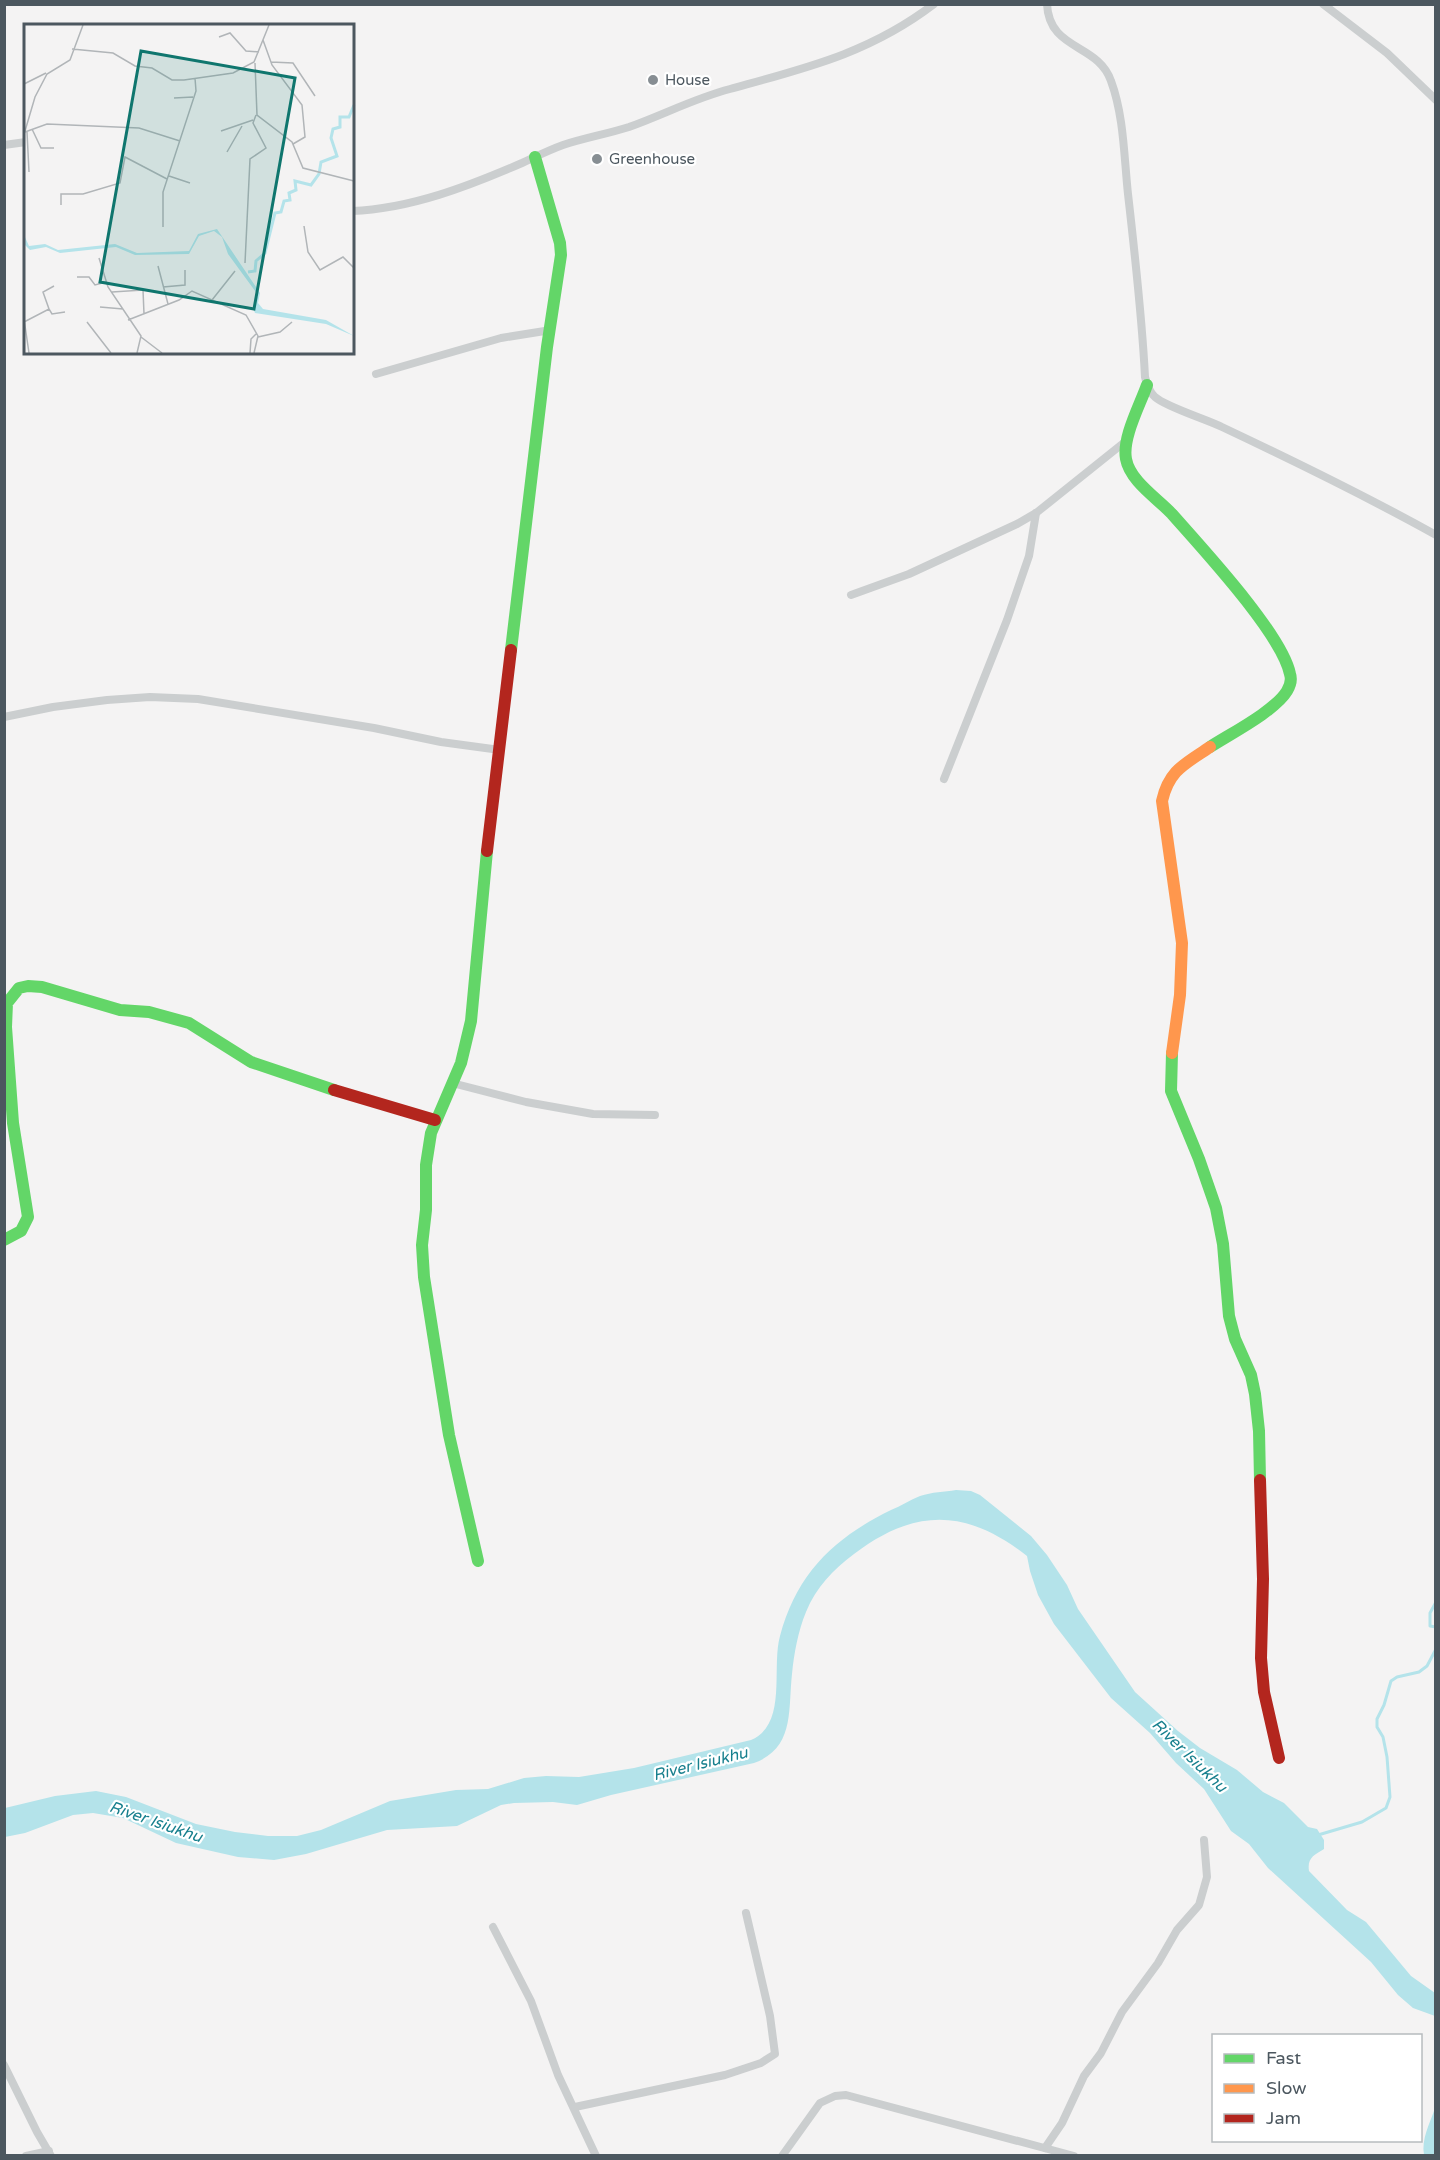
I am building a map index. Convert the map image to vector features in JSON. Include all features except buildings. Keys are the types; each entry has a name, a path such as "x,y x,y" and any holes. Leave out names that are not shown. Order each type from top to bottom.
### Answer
{"street":[{"path":"354,211 373,211 432,196 475,182 566,144 630,127 729,89 834,60 888,34 934,4"},
{"path":"1047,4 1049,19 1056,33 1097,60 1108,73 1113,88 1124,151 1147,385 1154,397 1209,420 1436,535"},
{"path":"1323,4 1387,53 1436,100"},
{"path":"4,145 24,142"},
{"path":"478,1561 449,1436 422,1259 428,1150 435,1120 461,1063 471,1021 486,862 529,493 561,255 535,157"},
{"path":"376,374 501,338 551,330"},
{"path":"1147,385 1126,441 1125,456 1129,468 1172,514 1263,624 1285,660 1291,676 1287,691 1276,704 1178,769 1166,784 1162,801 1182,944 1180,995 1170,1063 1171,1091 1200,1159 1216,1208 1223,1244 1229,1316 1235,1339 1251,1375 1255,1394 1259,1431 1263,1579 1262,1677 1279,1758"},
{"path":"851,595 909,574 1017,524 1036,513 1126,441"},
{"path":"944,779 1007,620 1029,556 1036,513"},
{"path":"4,717 107,699 189,698 363,726 441,742 500,750"},
{"path":"4,1240 21,1231 28,1217 13,1123 6,1027 7,1002 20,988 42,987 120,1010 149,1012 189,1023 251,1062 352,1096 435,1120"},
{"path":"452,1083 526,1102 593,1114 655,1114"},
{"path":"1045,2148 1062,2122 1084,2076 1101,2053 1122,2012 1158,1963 1177,1930 1199,1905 1207,1877 1204,1840"},
{"path":"575,2107 725,2075 761,2063 775,2054 770,2016 747,1913"},
{"path":"493,1926 531,2001 558,2075 596,2156"},
{"path":"4,2065 50,2153 26,2156"},
{"path":"782,2156 820,2103 835,2096 846,2095 1074,2156"}],"water":[{"name":"River Isiukhu","path":"956,1490 971,1491 980,1495 1031,1536 1067,1585 1078,1609 1135,1692 1200,1748 1237,1770 1263,1792 1284,1803 1308,1827 1317,1829 1324,1840 1324,1849 1310,1860 1309,1871 1347,1910 1366,1922 1411,1976 1435,1993 1435,2016 1413,2008 1398,1995 1371,1962 1268,1868 1249,1844 1231,1831 1204,1789 1176,1763 1150,1733 1111,1698 1054,1624 1038,1595 1027,1556 1005,1540 962,1522 941,1520 920,1522 899,1528 854,1554 826,1580 810,1603 803,1619 795,1651 789,1714 783,1738 777,1748 754,1763 611,1795 577,1805 553,1802 501,1805 457,1826 387,1830 306,1854 274,1860 238,1857 176,1843 123,1818 93,1813 73,1815 25,1833 5,1837 5,1808 55,1796 96,1791 126,1797 196,1824 268,1836 297,1836 321,1830 390,1801 456,1790 488,1789 524,1778 579,1777 634,1768 751,1740 770,1722 774,1708 778,1649 787,1614 796,1594 820,1560 852,1533 891,1510 920,1496"},
{"path":"1435,2108 1435,2155 1424,2155 1425,2137"}],"waterway":[{"path":"1436,1602 1430,1613 1430,1626 1436,1627"},
{"path":"1318,1835 1362,1822 1386,1808 1390,1797 1387,1757 1383,1737 1377,1727 1377,1719 1391,1681 1397,1677 1419,1672 1427,1666 1436,1649"}],"traffic: fast":[{"path":"511,650 547,347 561,255 560,243 535,157"},
{"path":"1147,385 1127,441 1125,451 1129,467 1138,482 1202,547 1257,614 1284,657 1291,676 1287,691 1281,699 1252,722 1210,747"},
{"path":"478,1561 449,1435 424,1277 422,1245 426,1210 426,1165 431,1133 461,1063 471,1021 487,851"},
{"path":"4,1240 21,1231 28,1217 13,1123 6,1027 7,1003 19,988 42,987 120,1010 149,1012 189,1023 251,1062 334,1090"},
{"path":"1172,1053 1171,1091 1216,1208 1223,1244 1229,1316 1235,1339 1251,1375 1255,1394 1259,1431 1260,1480"}],"traffic: slow":[{"path":"1172,1053 1180,995 1182,943 1162,801 1169,782 1179,769 1210,747"}],"traffic: jam":[{"path":"487,851 511,650"},
{"path":"334,1090 435,1120"},
{"path":"1260,1480 1263,1579 1261,1658 1264,1692 1279,1758"}],"place":[{"name":"House","path":"653,80"},
{"name":"Greenhouse","path":"597,159"}]}
